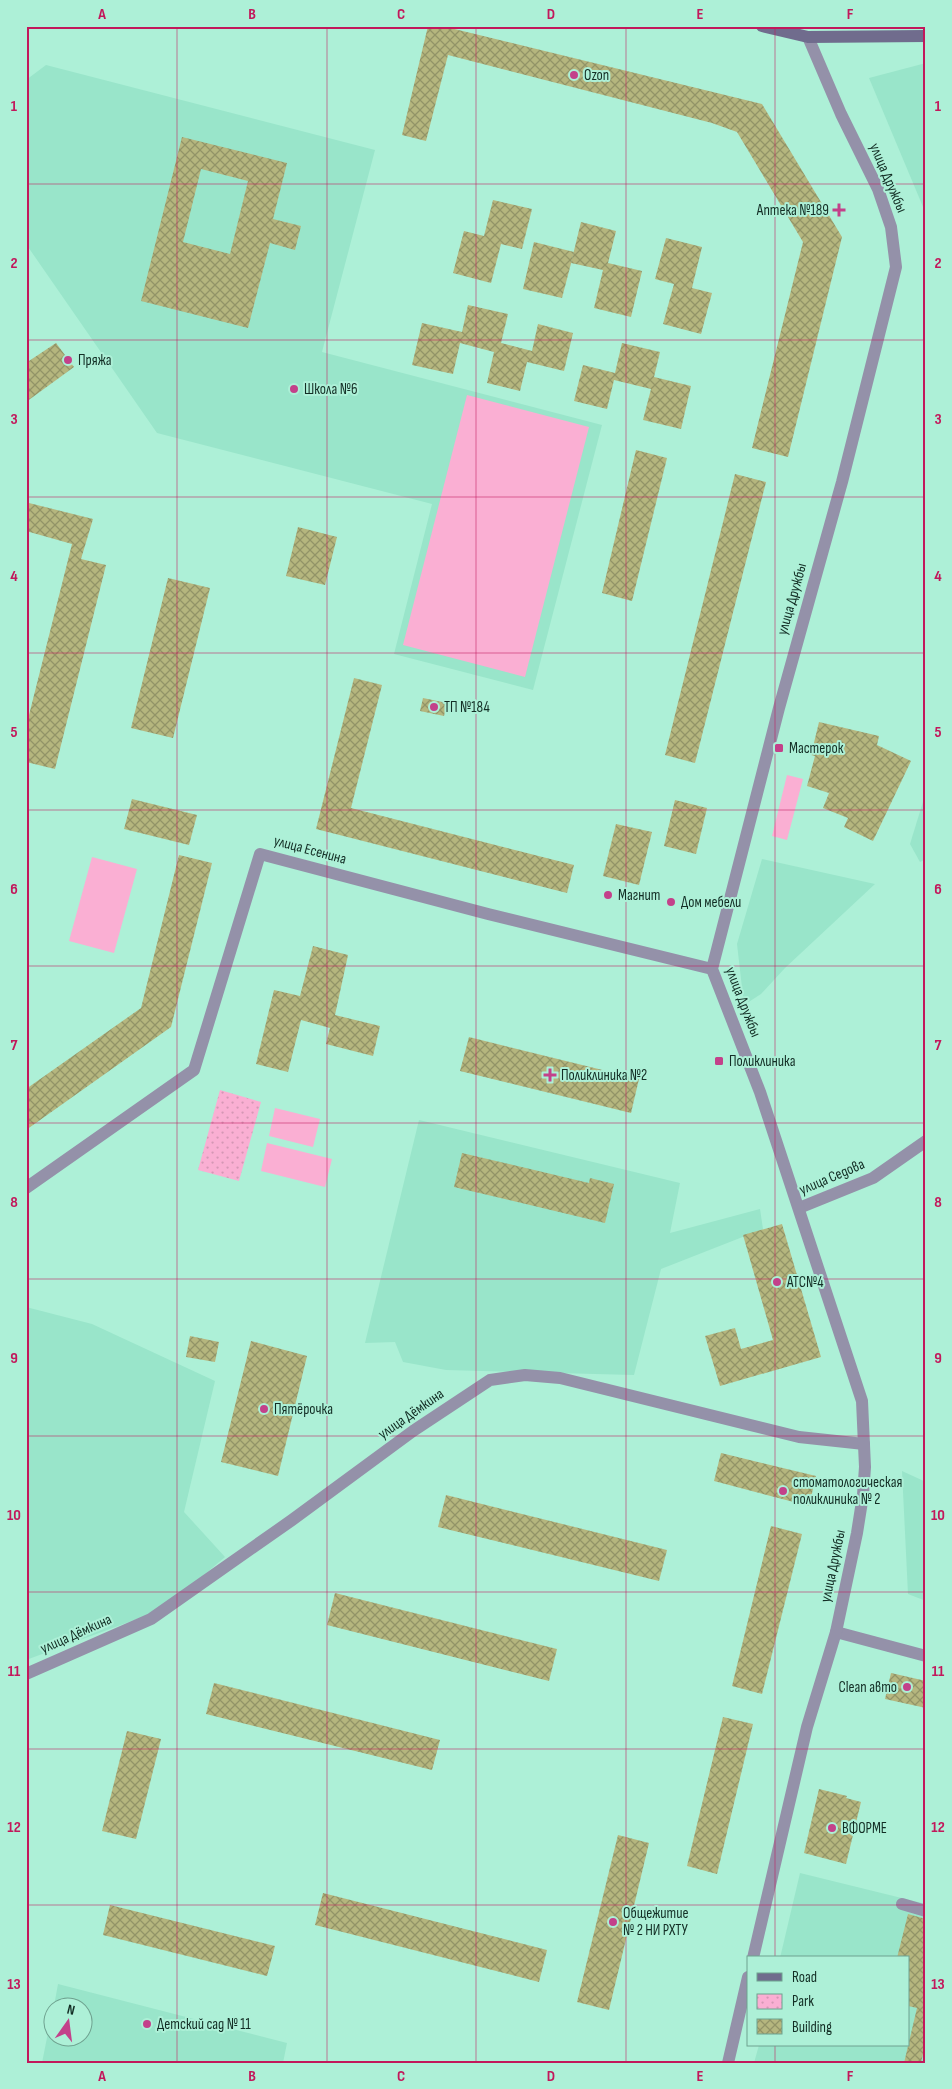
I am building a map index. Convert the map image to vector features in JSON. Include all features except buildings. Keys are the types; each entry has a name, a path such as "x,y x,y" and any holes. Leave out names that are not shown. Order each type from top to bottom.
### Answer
{"street":[{"path":"762,26 808,37 926,36"},
{"name":"улица Дружбы","path":"753,1956 807,1727 836,1632 863,1495 864,1444 862,1401 760,1092 712,969 776,717 842,482 896,267 891,227 878,189 841,114 808,37"},
{"name":"улица Есенина","path":"26,1188 194,1070 260,854 497,916 712,969"},
{"name":"улица Седова","path":"799,1208 873,1178 926,1140"},
{"name":"улица Дёмкина","path":"26,1674 151,1619 292,1520 413,1431 490,1380 525,1375 560,1378 799,1437 864,1444"},
{"path":"836,1632 926,1656"},
{"path":"902,1904 926,1911"},
{"path":"728,2063 747,1982"}],"shaded area":[{"path":"926,63 926,214 869,78"},
{"name":"Школа №6","path":"46,65 375,150 322,352 602,425 533,690 394,654 432,504 157,433 26,244 26,80"},
{"path":"926,792 926,859 920,862 910,844"},
{"path":"762,859 875,884 785,968 761,994 744,1005 737,944"},
{"path":"419,1120 680,1183 670,1233 760,1209 763,1229 661,1269 634,1375 446,1370 403,1362 395,1342 365,1343"},
{"path":"26,1307 92,1324 215,1381 184,1512 225,1557 164,1609 26,1660"},
{"path":"902,1471 926,1482 926,1601 908,1594"},
{"path":"800,1873 926,1904 926,2063 754,2063 759,2046 910,2046 910,1956 780,1956"},
{"name":"Детский сад № 11","path":"58,1984 287,2043 283,2063 42,2063 45,2046 92,2046 92,1996 56,1996"}],"green space":[{"path":"467,395 589,427 525,677 403,645"},
{"path":"787,775 803,779 787,840 772,836"},
{"path":"92,857 137,869 114,953 69,941"},
{"path":"220,1090 261,1102 239,1181 198,1170"},
{"path":"275,1108 320,1119 313,1147 269,1136"},
{"path":"267,1143 332,1159 325,1187 261,1171"}],"place":[{"name":"Ozon","path":"574,75"},
{"name":"Аптека №189","path":"839,210"},
{"name":"Пряжа","path":"68,360"},
{"name":"Школа №6","path":"294,389"},
{"name":"ТП №184","path":"434,707"},
{"name":"Мастерок","path":"779,748"},
{"name":"Магнит","path":"608,895"},
{"name":"Дом мебели","path":"671,902"},
{"name":"Поликлиника","path":"719,1061"},
{"name":"Поликлиника №2","path":"550,1075"},
{"name":"АТС№4","path":"777,1282"},
{"name":"Пятёрочка","path":"264,1409"},
{"name":"стоматологическая поликлиника № 2","path":"783,1491"},
{"name":"Сlean авто","path":"907,1687"},
{"name":"ВФОРМЕ","path":"832,1828"},
{"name":"Общежитие № 2 НИ РХТУ","path":"613,1922"},
{"name":"Детский сад № 11","path":"147,2024"}]}
